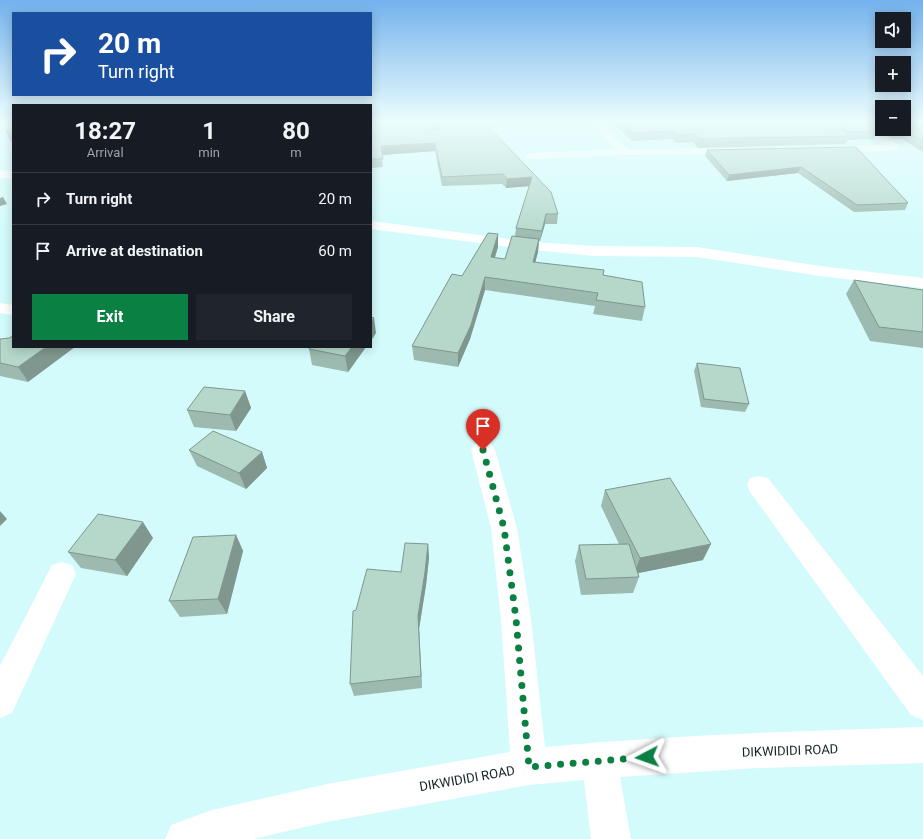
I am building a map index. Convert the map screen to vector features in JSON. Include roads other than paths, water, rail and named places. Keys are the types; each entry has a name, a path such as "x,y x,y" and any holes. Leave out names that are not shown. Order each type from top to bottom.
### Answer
{"street":[{"path":"0,174 12,175"},
{"path":"372,225 533,246 586,250 697,252 820,271 923,283"},
{"path":"0,308 12,310"},
{"path":"483,450 505,535 516,619 529,767"},
{"path":"759,485 923,703"},
{"path":"0,701 62,574"},
{"name":"DIKWIDIDI ROAD","path":"185,839 212,829 327,803 529,767 599,760 758,750 923,745"},
{"path":"599,760 611,839"}]}
